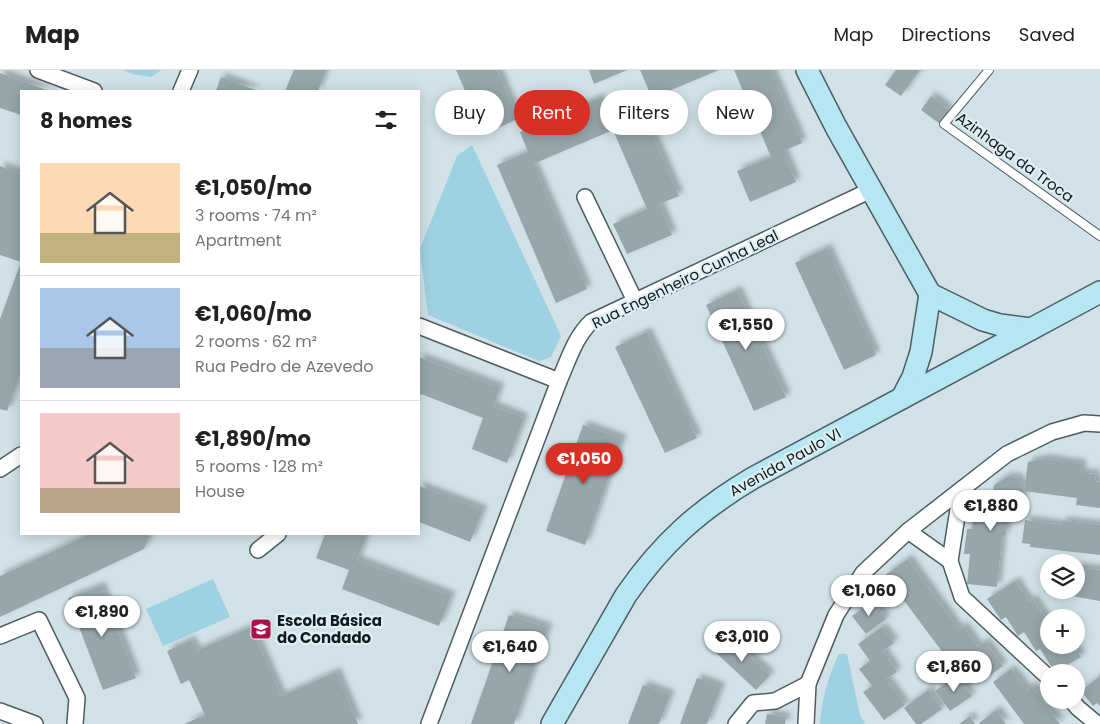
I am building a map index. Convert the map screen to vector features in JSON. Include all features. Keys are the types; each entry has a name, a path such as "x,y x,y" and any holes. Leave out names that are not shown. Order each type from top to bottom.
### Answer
{"main road":[{"path":"806,70 930,294 983,320 1000,325 1031,329"},
{"name":"Avenida Paulo VI","path":"552,724 626,595 655,556 692,520 711,505 753,478 1100,292"},
{"path":"902,398 913,377 921,352 930,294"}],"street":[{"path":"38,70 91,90"},
{"path":"182,90 190,70"},
{"name":"Rua Engenheiro Cunha Leal","path":"429,724 560,381 575,344 586,327 592,322 635,301 872,190"},
{"path":"585,197 635,301"},
{"path":"420,326 560,381"},
{"path":"806,724 808,684 836,615 863,574 908,531 1007,454 1052,432 1084,423 1100,424"},
{"path":"0,468 20,456"},
{"path":"961,490 950,561 962,597 1040,670"},
{"path":"908,531 950,561"},
{"path":"258,550 277,535"},
{"path":"0,636 39,620 77,698 75,724"},
{"path":"736,724 753,703 775,701 808,684"},
{"path":"1079,709 1097,724"},
{"path":"0,711 35,724"}],"lane":[{"name":"Azinhaga da Troca","path":"989,70 944,124 1100,236"}],"shaded area":[{"path":"123,70 161,70 151,77 132,74"},
{"path":"472,145 561,336 551,357 539,361 428,315 420,249 457,156"},
{"path":"213,579 230,617 163,646 146,609"},
{"path":"839,654 847,654 860,715 865,724 820,724 826,688"}],"building":[{"path":"294,70 326,70 318,90 285,90"},
{"path":"456,70 497,70 514,110 514,121 504,125 504,90 465,90"},
{"path":"589,70 627,70 594,84"},
{"path":"640,70 719,70 671,90 649,90"},
{"path":"734,70 771,70 802,143 783,151 796,182 750,202 737,171 771,157 762,135 772,135 772,90 743,90"},
{"path":"896,70 920,70 901,96 885,85"},
{"path":"0,73 46,90 20,90 20,115 0,108"},
{"path":"221,77 255,90 216,90"},
{"path":"931,96 949,110 940,124 921,110"},
{"path":"599,98 600,100 601,135 533,164 587,289 556,303 497,165 528,152 521,135 590,135 590,102"},
{"path":"615,135 652,135 679,196 659,204 672,235 627,254 613,224 647,209"},
{"path":"0,166 20,174 20,262 0,255"},
{"path":"827,248 876,355 844,370 795,263"},
{"path":"20,265 20,374 7,411 0,409 0,319"},
{"path":"737,290 786,397 754,411 706,305"},
{"path":"647,332 697,438 665,453 615,347"},
{"path":"420,357 500,388 493,406 524,418 507,463 472,449 483,418 421,394 420,396"},
{"path":"583,425 622,439 585,545 546,531"},
{"path":"1045,459 1082,464 1081,473 1096,474 1095,481 1100,482 1100,508 1076,505 1077,498 1024,491 1028,462"},
{"path":"1007,477 1018,478 1024,490 1020,510 1008,509 1006,535 1002,535 997,587 967,584 970,554 964,554 967,529 972,529 974,505 991,507 994,485"},
{"path":"420,486 483,510 470,542 420,522"},
{"path":"1025,520 1062,525 1063,521 1100,525 1100,555 1030,547 1030,544 1022,543"},
{"path":"88,535 150,535 144,549 0,617 0,576"},
{"path":"325,535 367,535 357,560 451,596 439,626 342,589 349,570 316,558"},
{"path":"908,559 959,630 963,626 978,647 985,642 1003,666 978,684 960,659 952,665 885,575"},
{"path":"1085,568 1100,570 1100,601 1085,598"},
{"path":"1015,581 1029,602 1033,599 1040,610 1040,649 1036,651 1024,632 1018,636 1006,617 1001,620 987,599"},
{"path":"101,586 136,678 103,690 68,598"},
{"path":"873,601 886,619 866,634 852,616"},
{"path":"509,615 548,628 514,724 471,724"},
{"path":"251,627 281,696 336,672 358,724 184,724 205,715 189,680 181,684 167,651 191,640 196,651"},
{"path":"882,627 894,643 883,651 897,672 886,679 905,705 884,720 863,692 872,686 859,669 870,661 858,644"},
{"path":"728,636 770,675 756,690 714,651"},
{"path":"1043,654 1079,654 1081,657 1069,664 1050,664"},
{"path":"1011,669 1027,690 1032,686 1040,697 1040,709 1049,709 1060,724 1024,724 993,682"},
{"path":"957,675 972,696 950,711 935,691"},
{"path":"1100,676 1100,706 1097,703 1093,706 1085,696 1085,688"},
{"path":"697,678 721,687 707,724 680,724"},
{"path":"643,685 670,695 659,724 628,724"},
{"path":"928,690 942,709 921,724 916,724 904,708"},
{"path":"996,710 1006,724 979,723"},
{"path":"767,714 786,717 785,724 765,724"},
{"path":"970,716 975,724 959,724"}],"place":[{"name":"Escola Básica do Condado","path":"261,629"}]}
